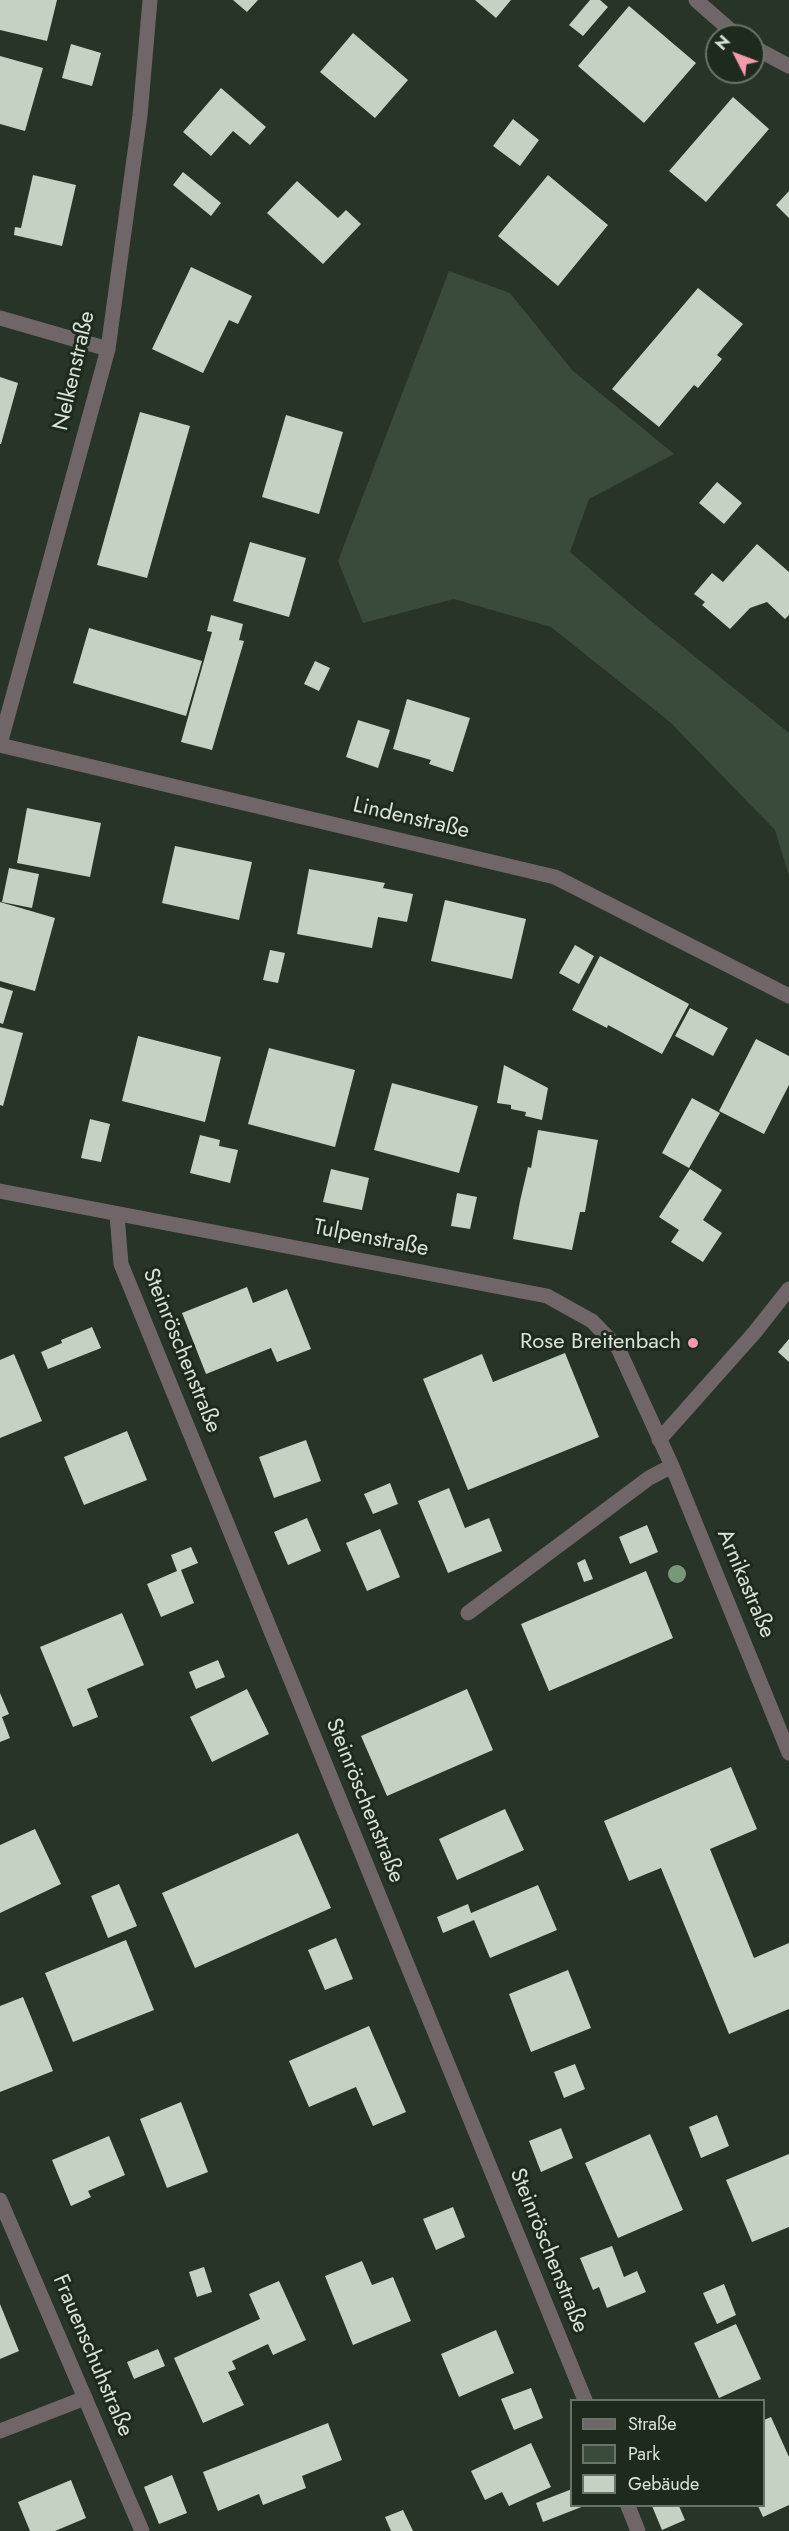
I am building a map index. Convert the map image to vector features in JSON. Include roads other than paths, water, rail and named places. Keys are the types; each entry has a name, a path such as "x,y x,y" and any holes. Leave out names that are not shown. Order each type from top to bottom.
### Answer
{"street":[{"name":"Nelkenstraße","path":"0,745 108,349 140,115 150,0"},
{"path":"696,0 723,24"},
{"path":"765,53 789,66"},
{"path":"0,318 108,349"},
{"name":"Lindenstraße","path":"0,745 555,877 789,996"},
{"name":"Tulpenstraße","path":"0,1191 547,1296 592,1321 618,1348 659,1440"},
{"name":"Steinröschenstraße","path":"117,1215 121,1264 585,2399"},
{"path":"659,1440 755,1332 789,1288"},
{"name":"Arnikastraße","path":"659,1440 672,1466 789,1753"},
{"path":"468,1612 649,1479 672,1466"},
{"name":"Frauenschuhstraße","path":"0,2200 142,2531"},
{"path":"0,2431 85,2398"},
{"path":"629,2507 638,2531"}],"place":[{"name":"Rose Breitenbach","path":"693,1343"}]}
